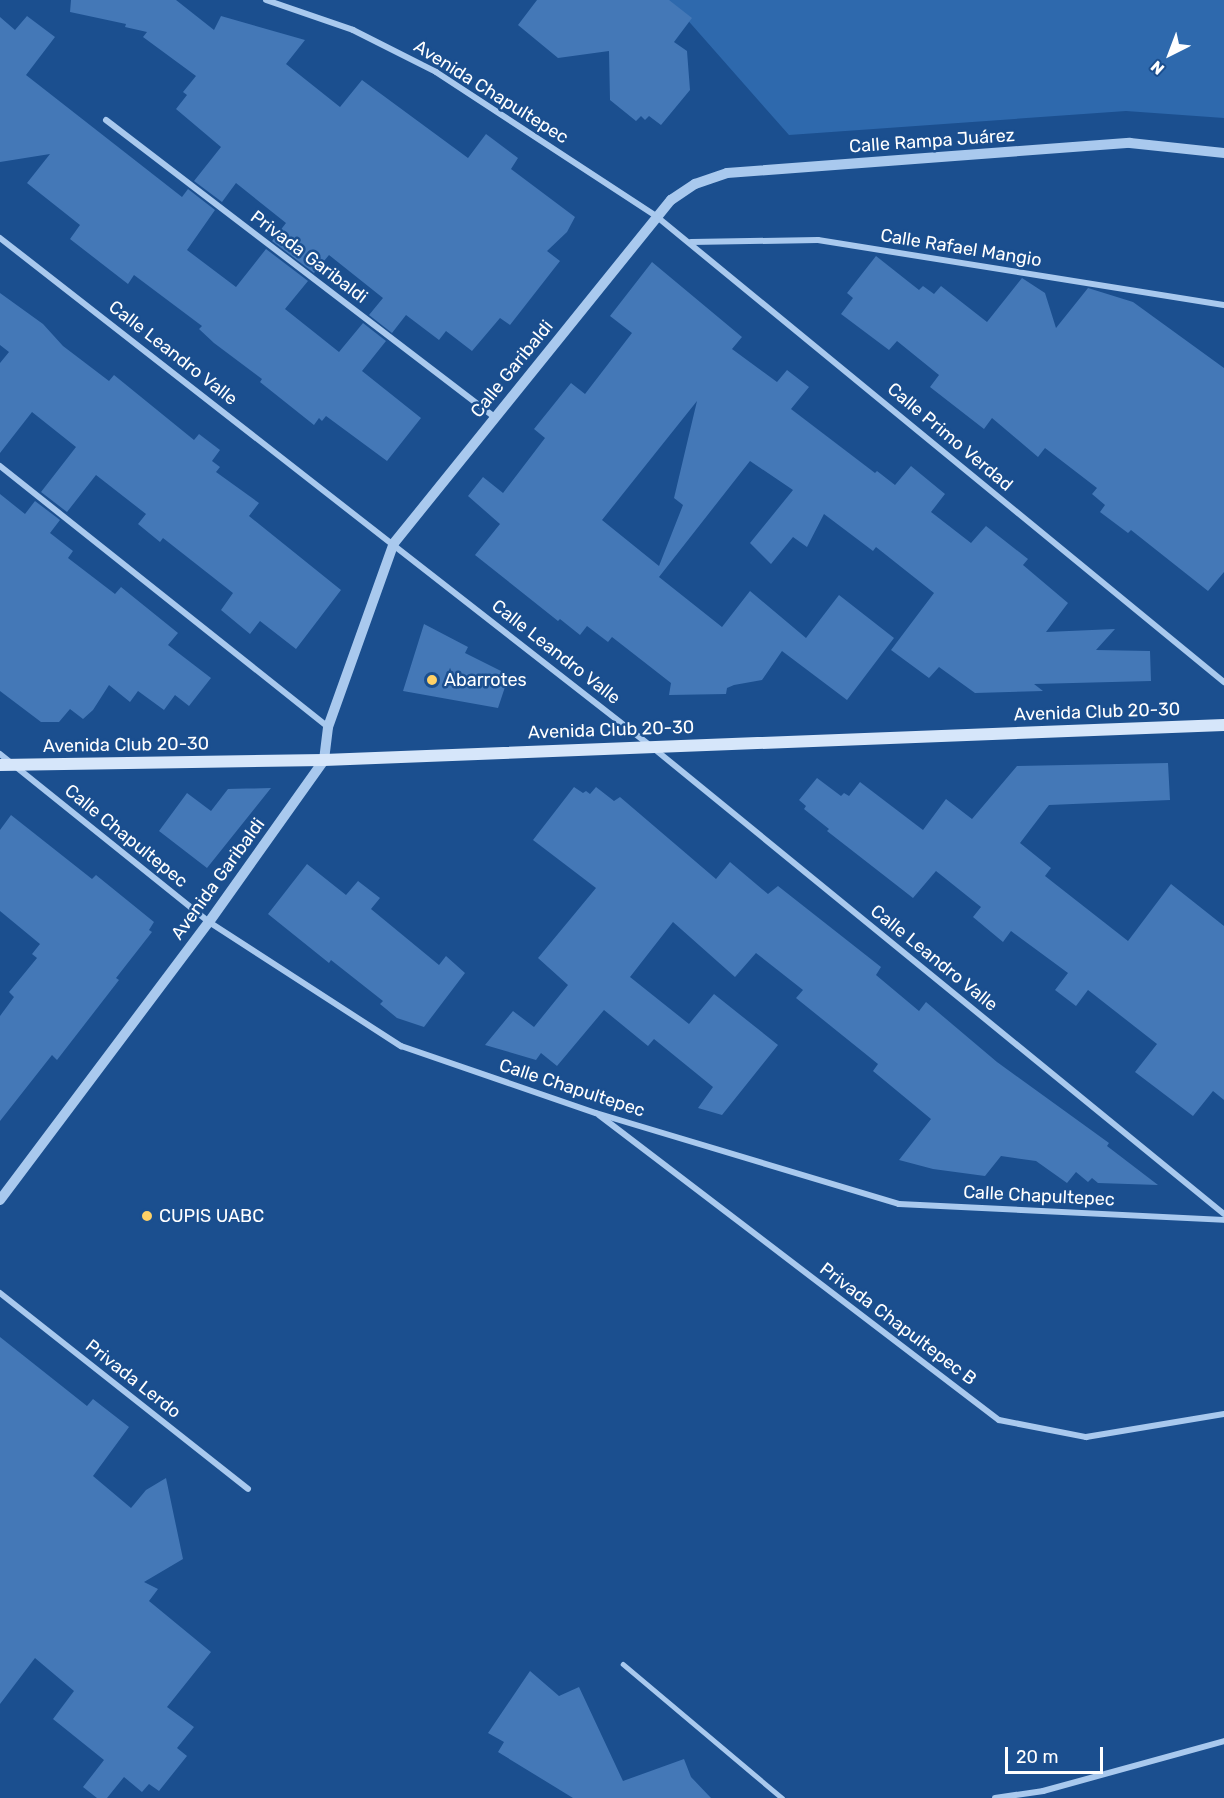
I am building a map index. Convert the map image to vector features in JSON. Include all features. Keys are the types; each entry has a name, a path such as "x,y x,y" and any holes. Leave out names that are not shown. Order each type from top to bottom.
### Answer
{"main road":[{"name":"Avenida Club 20-30","path":"0,765 324,760 1224,725"}],"street":[{"name":"Avenida Chapultepec","path":"266,0 353,30 436,72 656,216"},
{"name":"Privada Garibaldi","path":"106,120 494,417"},
{"name":"Calle Rampa Juárez","path":"656,216 671,200 695,184 727,173 1130,143 1224,153"},
{"name":"Calle Primo Verdad","path":"656,216 691,242 1224,682"},
{"name":"Calle Garibaldi","path":"394,543 656,216"},
{"name":"Calle Leandro Valle","path":"0,238 394,543 652,747 1224,1214"},
{"name":"Calle Rafael Mangio","path":"691,242 818,240 1224,305"},
{"path":"0,466 328,727"},
{"name":"Avenida Garibaldi","path":"0,1200 209,922 324,760 328,727 394,543"},
{"name":"Calle Chapultepec","path":"0,754 209,922 402,1046 596,1113 899,1204 1224,1221"},
{"name":"Privada Chapultepec B","path":"596,1113 999,1420 1086,1437 1224,1413"},
{"name":"Privada Lerdo","path":"0,1293 248,1489"},
{"path":"995,1798 1043,1791 1224,1741"}],"lane":[{"path":"622,1664 782,1798"}],"shaded area":[{"path":"660,0 1224,0 1224,118 1126,111 789,135 677,8"}],"building":[{"path":"71,0 176,0 214,30 221,16 305,40 286,64 340,107 362,80 468,158 486,134 518,158 511,169 575,217 567,232 547,251 560,261 510,325 500,318 472,351 446,331 439,340 406,315 392,333 369,315 383,298 329,255 314,273 272,241 286,223 236,183 222,202 194,181 221,147 176,109 187,95 183,92 196,76 143,37 147,32 125,27 126,24 70,12"},
{"path":"537,0 669,0 692,18 674,42 687,51 690,90 661,125 649,116 645,120 641,116 636,121 610,100 609,51 558,58 518,25"},
{"path":"27,16 55,37 26,75 182,197 188,189 215,210 187,250 236,287 266,249 308,281 285,309 339,352 363,323 386,341 362,371 421,418 387,461 326,416 322,421 319,418 314,425 260,382 262,379 214,343 199,329 202,326 134,275 128,284 70,239 80,225 27,183 50,154 0,162 0,17 15,30"},
{"path":"876,256 919,290 923,286 934,294 941,286 987,322 1022,278 1045,293 1056,328 1088,288 1133,302 1224,368 1224,572 1208,591 1131,530 1128,533 1100,512 1105,505 1092,494 1097,488 1045,448 1038,457 992,418 984,429 930,387 939,375 897,341 889,350 841,314 853,298 847,293"},
{"path":"652,262 742,337 732,349 777,382 787,370 809,387 791,409 875,473 877,471 895,485 911,466 945,494 931,512 971,543 986,526 1028,559 1023,565 1068,603 1046,632 1115,629 1096,650 1150,651 1151,681 1034,684 1043,691 975,693 939,667 929,678 891,650 934,593 876,547 873,551 824,514 807,547 793,537 771,564 750,543 793,490 750,461 659,577 722,627 750,591 806,638 839,595 894,638 847,700 782,651 762,680 734,685 727,688 726,694 669,695 671,683 612,637 608,642 587,626 580,635 560,619 558,621 475,555 500,524 468,496 483,477 503,493 545,438 534,429 571,383 585,394 632,333 610,316","holes":["697,401 674,498 683,505 659,566 602,520"]},
{"path":"0,293 43,324 63,346 109,381 114,375 194,440 199,434 220,450 212,461 220,467 216,472 259,503 249,516 341,590 296,649 260,621 250,634 221,610 233,593 163,538 160,542 138,524 146,514 96,475 67,512 41,492 76,447 32,412 0,453 0,363 9,352 0,345"},
{"path":"0,494 25,514 35,501 60,520 50,533 73,551 68,558 115,594 121,587 178,633 168,645 211,678 189,706 175,695 164,710 138,691 130,702 109,685 93,710 83,719 70,709 59,722 41,722 0,691"},
{"path":"424,624 468,647 465,653 509,675 498,708 403,691"},
{"path":"1168,763 1170,800 1049,805 1020,843 1051,868 1045,876 1128,941 1171,884 1224,926 1224,1100 1213,1091 1193,1116 1135,1072 1157,1044 1088,990 1076,1006 1055,990 1068,973 1011,931 1003,942 973,917 981,907 936,871 913,898 827,831 829,829 804,809 806,806 799,800 817,778 841,796 844,793 849,796 860,782 923,830 946,799 972,819 1017,766"},
{"path":"574,787 583,793 586,791 590,794 596,787 614,801 620,797 716,879 730,862 768,894 778,886 881,967 876,975 919,1011 926,1002 997,1062 1109,1143 1107,1146 1158,1185 1098,1183 1092,1178 1088,1182 1076,1172 1067,1183 1036,1161 1001,1156 985,1176 933,1169 899,1160 931,1119 873,1071 878,1064 796,998 803,990 756,953 735,977 673,922 630,977 689,1024 714,994 778,1045 722,1115 698,1108 713,1087 654,1039 648,1046 604,1010 557,1066 541,1053 536,1060 485,1045 513,1011 534,1027 568,985 538,958 596,888 533,840"},
{"path":"271,788 207,868 159,831 187,793 211,811 228,789"},
{"path":"11,815 92,879 96,875 154,922 149,930 152,932 116,978 119,980 57,1060 52,1055 0,1121 0,1016 14,997 9,992 37,958 32,954 40,944 0,911 0,830"},
{"path":"307,864 346,895 358,881 380,898 371,909 439,965 446,956 465,973 424,1027 397,1018 380,1004 383,1001 331,960 329,963 268,914"},
{"path":"0,1337 87,1406 93,1399 129,1427 93,1476 131,1508 146,1490 166,1478 183,1559 144,1582 158,1589 149,1601 211,1652 167,1707 194,1727 177,1748 187,1756 159,1791 149,1784 142,1792 124,1777 107,1798 97,1798 83,1787 104,1760 53,1719 74,1691 35,1658 0,1704"},
{"path":"530,1671 559,1696 579,1687 623,1781 684,1759 691,1777 711,1798 573,1798 498,1752 504,1742 488,1733"}],"place":[{"name":"Abarrotes","path":"432,680"},
{"name":"CUPIS UABC","path":"147,1216"}]}
